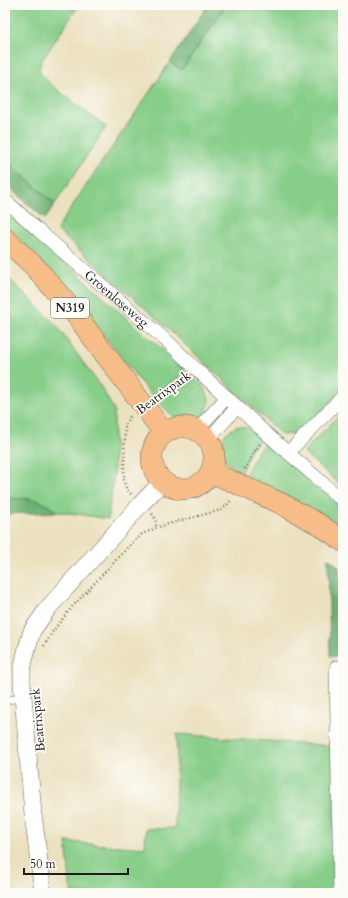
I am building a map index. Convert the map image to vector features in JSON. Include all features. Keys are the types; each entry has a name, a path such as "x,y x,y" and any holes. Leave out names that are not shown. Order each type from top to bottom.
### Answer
{"main road":[{"name":"N319","path":"5,239 34,266 73,311 164,433"},
{"path":"180,427 189,427 203,435 212,446 214,452 214,466 207,479 200,485 185,490 169,487 162,482 153,469 151,457 158,439 171,429 180,427"},
{"path":"211,472 280,503 320,525 343,541"}],"street":[{"name":"Groenloseweg","path":"5,200 39,232 169,344 237,407 343,501"},
{"path":"288,453 343,396"},
{"path":"203,435 227,397"},
{"path":"203,435 237,407"},
{"name":"Beatrixpark","path":"43,893 34,814 22,670 26,652 32,632 48,608 162,482"},
{"path":"336,666 340,893"}],"lane":[{"path":"5,700 24,698"}],"path":[{"name":"Beatrixpark","path":"42,649 72,607 130,545 142,534 156,528 155,516 127,490 124,482 125,426 131,415 196,369"}],"green space":[{"path":"5,5 79,5 42,60 39,69 41,74 55,88 106,127 55,204 5,160"},
{"path":"208,5 226,5 181,70 170,62"},
{"path":"226,5 343,5 343,388 301,433 282,435 175,335 57,230 170,62 181,70 185,66"},
{"path":"5,160 55,204 45,219 5,184"},
{"path":"5,208 144,334 184,367 184,374 152,396 65,287 5,229"},
{"path":"5,275 55,324 101,387 114,410 114,473 108,519 58,512 40,501 5,498"},
{"path":"191,375 206,390 209,403 206,411 199,417 188,421 183,421 170,414 157,400"},
{"path":"343,411 343,487 304,453"},
{"path":"237,426 249,428 261,438 251,450 241,473 226,462 220,449 225,434"},
{"path":"264,443 269,444 343,508 343,531 323,517 245,475 257,452"},
{"path":"5,498 40,501 58,512 5,514"},
{"path":"328,558 339,567 342,656 330,656"},
{"path":"177,734 332,746 336,893 71,893 66,842 145,848 146,829 175,828"}]}
